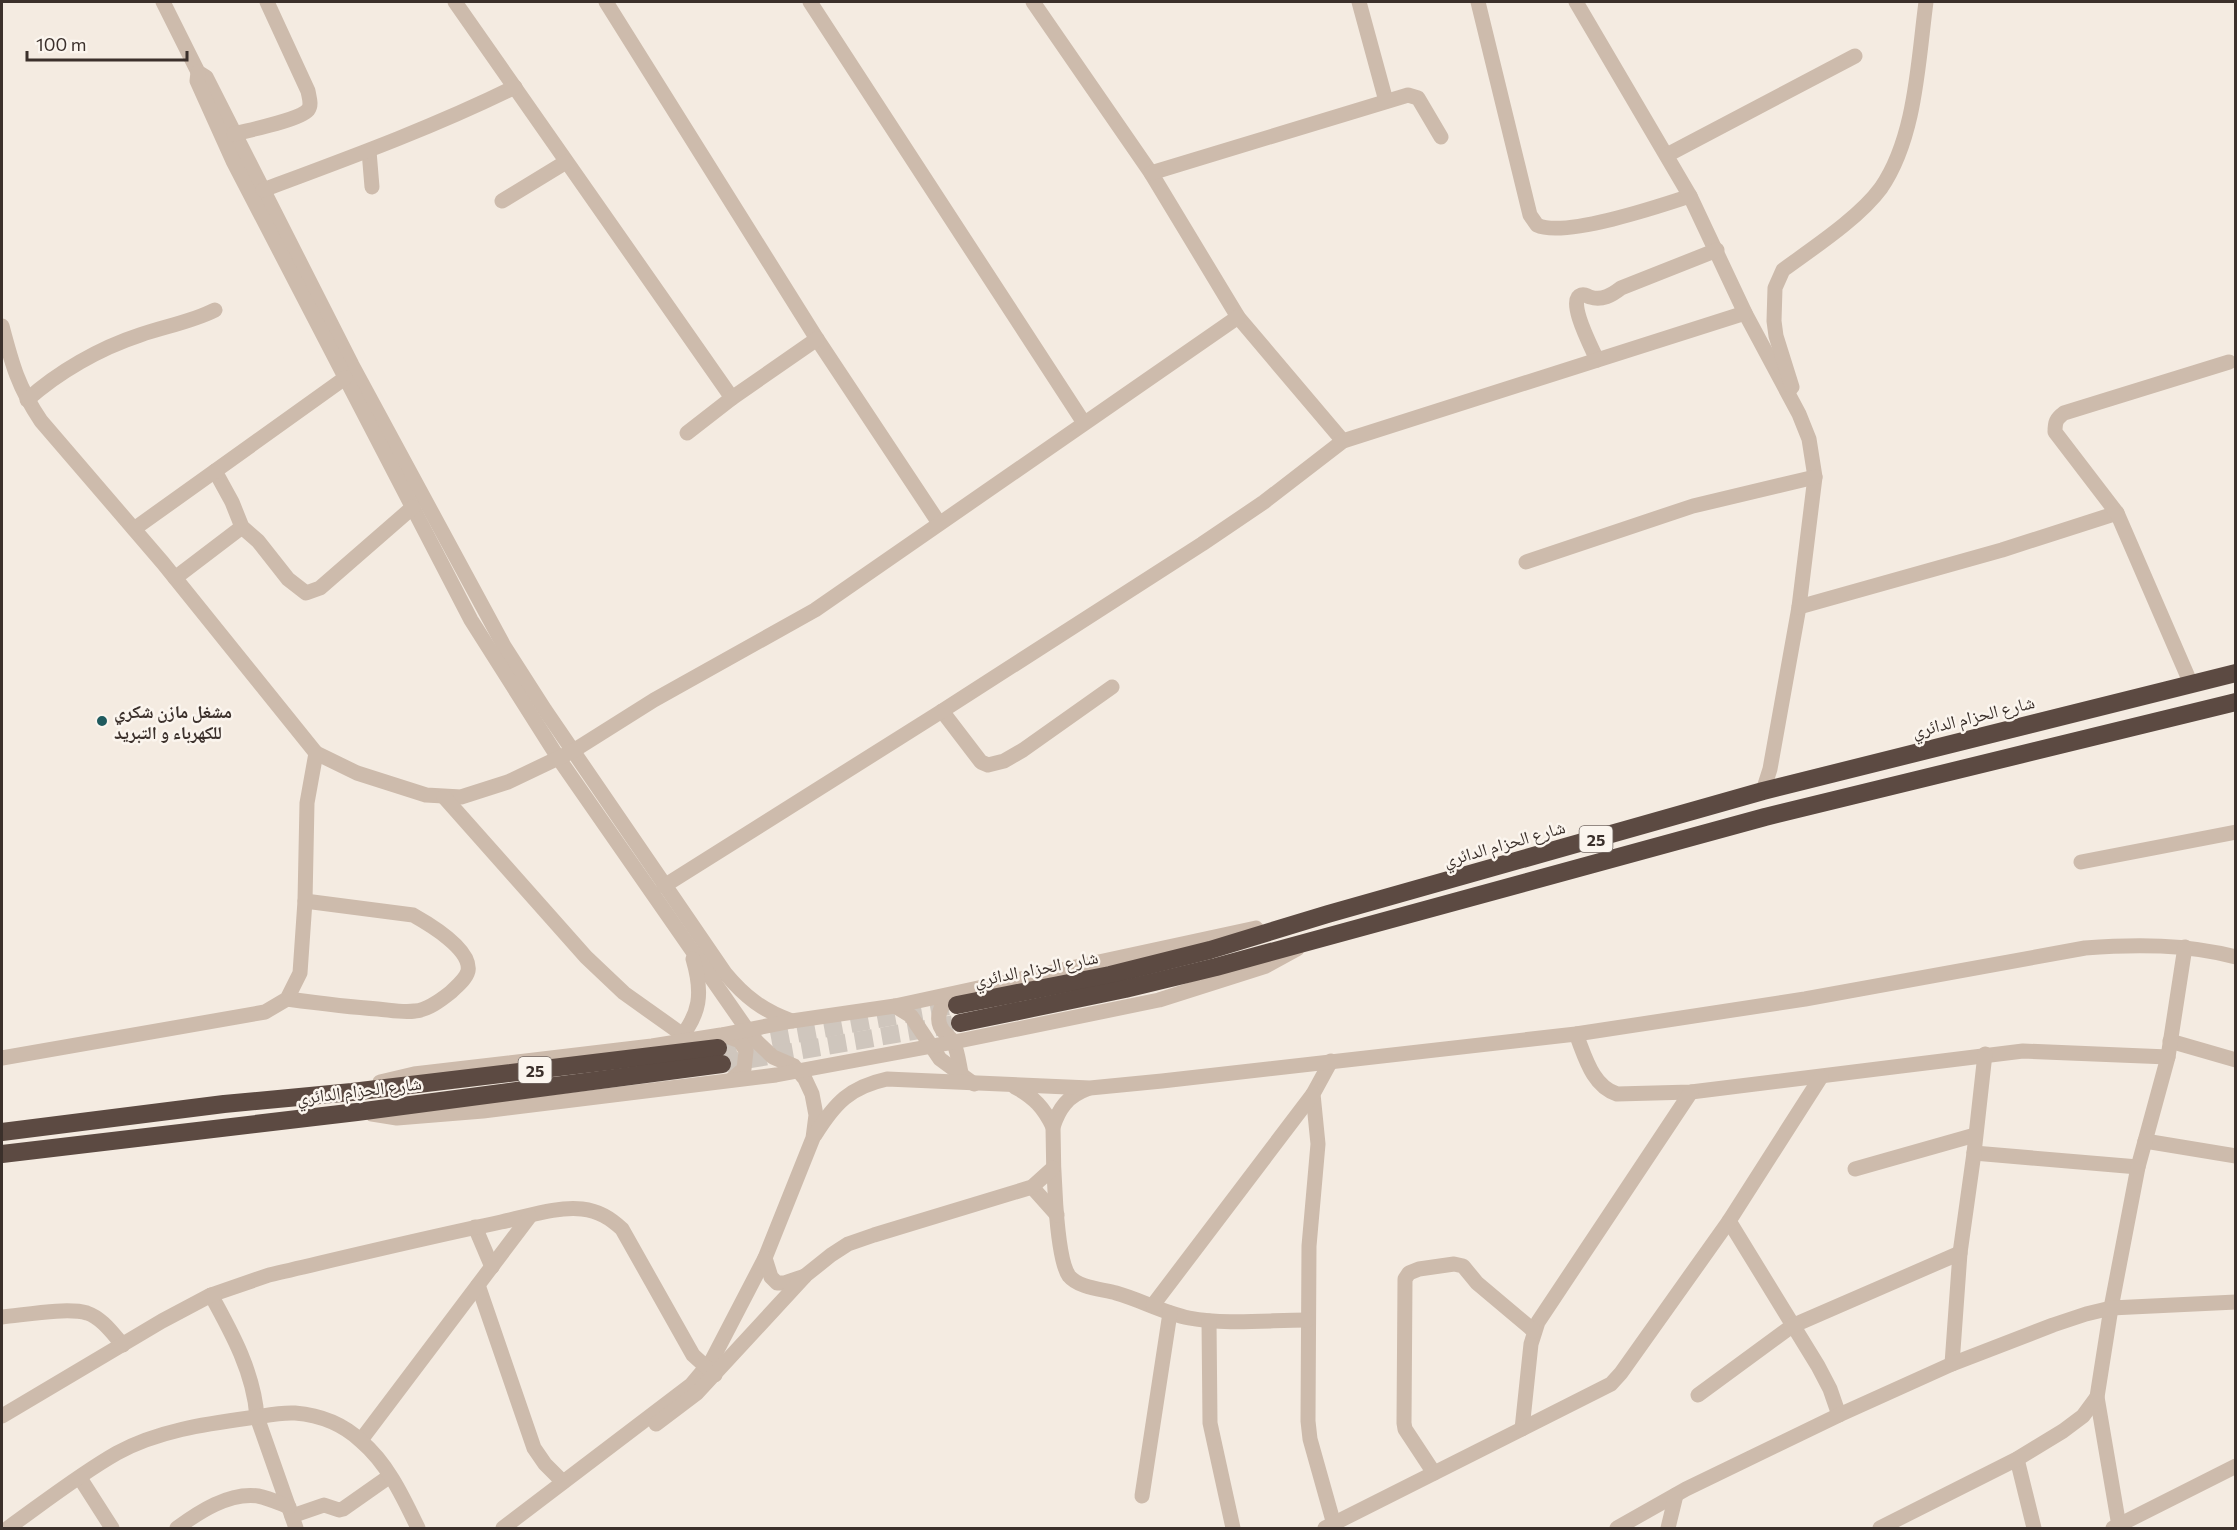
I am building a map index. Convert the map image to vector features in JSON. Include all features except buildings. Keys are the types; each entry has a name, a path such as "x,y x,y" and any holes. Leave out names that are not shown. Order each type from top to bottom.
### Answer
{"highway":[{"name":"شارع الحزام الدائري","path":"954,1000 1121,972 1210,950 1763,790 2235,673"},
{"name":"25","path":"960,1023 1125,989 1309,942 1765,817 2235,702"},
{"name":"شارع الحزام الدائري","path":"2,1132 224,1104 723,1057"},
{"name":"شارع الحزام الدائري","path":"2,1154 357,1112 723,1057"}],"street":[{"path":"163,2 198,72 206,77 352,365 484,611 524,678 664,886 672,910 690,947 747,1030 766,1052 799,1070 812,1094 816,1115 813,1137"},
{"path":"234,134 294,118 307,111 310,106 308,91 267,2"},
{"path":"455,2 732,398"},
{"path":"606,2 817,339 939,523"},
{"path":"810,2 1084,423"},
{"path":"1033,2 1152,173 1238,317 1343,441"},
{"path":"1359,2 1386,101"},
{"path":"1478,2 1530,215 1537,225 1549,228 1582,225 1650,209 1690,196"},
{"path":"1595,2 1578,5 1690,196 1745,313 1791,399 1809,440 1815,477 1799,607 1770,769 1763,790"},
{"path":"1791,399 1792,382 1776,336 1774,321 1775,288 1778,276 1782,270 1829,237 1881,188 1900,152 1912,104 1926,2"},
{"path":"1667,155 1855,56"},
{"path":"198,72 197,81 233,161 471,620 559,759 672,910 739,989 765,1010 792,1021"},
{"path":"263,190 369,151 469,110 515,87"},
{"path":"1152,173 1408,95 1418,98 1441,137"},
{"path":"369,151 372,188"},
{"path":"502,201 566,162"},
{"path":"1598,360 1577,313 1578,297 1582,295 1602,298 1611,295 1621,288 1717,250"},
{"path":"27,400 47,384 96,354 139,335 198,319 215,310"},
{"path":"664,886 942,711 1264,502 1343,441 1745,313"},
{"path":"2,326 15,376 41,421 175,578 316,753 357,773 426,795 461,797 483,791 559,759 654,700 815,610 1238,317"},
{"path":"687,433 732,398 817,339"},
{"path":"2191,684 2117,513 2055,432 2055,424 2057,418 2064,413 2229,363"},
{"path":"134,529 345,378"},
{"path":"215,471 232,502 242,527 258,541 288,579 306,593 320,588 413,507"},
{"path":"1526,562 1693,506 1815,477"},
{"path":"1799,607 2001,550 2117,513"},
{"path":"175,578 242,527"},
{"path":"942,711 981,762 988,765 1004,761 1023,750 1112,687"},
{"path":"2,1058 265,1012 287,999 300,973 308,803 316,753"},
{"path":"444,797 586,957 679,1039 723,1057 776,1074 812,1094"},
{"path":"2081,862 2235,832"},
{"path":"287,999 413,1012 432,1005 448,994 463,979 468,968 461,950 413,915 305,901"},
{"path":"776,1074 954,1042 1159,1000 1266,966 1309,942"},
{"path":"503,1528 691,1384 711,1372 721,1344 765,1258 813,1137 844,1097 870,1083 887,1079 1090,1088 1576,1034 1805,999 2085,948 2130,945 2185,947 2235,957"},
{"path":"679,1039 695,1013 700,991 690,947"},
{"path":"2185,947 2168,1057 2138,1167 2111,1308 2097,1398 2116,1527 2235,1466"},
{"path":"723,1057 747,1030 895,1006 954,1000"},
{"path":"954,1000 944,1001 939,1010 939,1019 943,1032 954,1042 961,1073"},
{"path":"895,1006 911,1016 930,1046 946,1065 961,1073 974,1084"},
{"path":"1576,1034 1593,1074 1606,1090 1617,1094 1691,1092 2023,1051 2168,1057"},
{"path":"352,1092 382,1081 414,1074 679,1039"},
{"path":"2170,1041 2235,1060"},
{"path":"1952,1364 1960,1253 1985,1054"},
{"path":"1153,1305 1313,1094 1331,1061"},
{"path":"1313,1094 1318,1144 1309,1246 1307,1320 1310,1439 1331,1527 1611,1384 1729,1221 1821,1077"},
{"path":"1010,1085 1029,1094 1039,1103 1053,1127"},
{"path":"1090,1088 1069,1098 1057,1115 1053,1127 1053,1168 1063,1261 1065,1269 1074,1281 1153,1305 1170,1313 1209,1321 1307,1320"},
{"path":"1522,1430 1531,1344 1538,1322 1691,1092"},
{"path":"1855,1169 1976,1135"},
{"path":"2145,1142 2235,1156"},
{"path":"1974,1153 2138,1167"},
{"path":"514,1528 685,1402 711,1372 806,1275 831,1255 848,1244 1032,1187 1053,1168"},
{"path":"1032,1187 1057,1215"},
{"path":"2,1416 211,1295 269,1275 475,1227 580,1208 597,1212 611,1219 626,1235 693,1355 711,1372"},
{"path":"361,1440 530,1216"},
{"path":"1729,1221 1830,1389 1839,1415"},
{"path":"475,1227 492,1267"},
{"path":"1698,1395 1792,1326 1960,1253"},
{"path":"765,1258 771,1277 777,1283 784,1283 806,1275"},
{"path":"1434,1473 1405,1429 1404,1423 1405,1279 1409,1273 1419,1269 1454,1264 1463,1266 1478,1283 1534,1331"},
{"path":"478,1285 534,1448 545,1464 563,1482"},
{"path":"211,1295 231,1331 245,1364 256,1403 257,1417 292,1517"},
{"path":"1617,1528 1676,1495 1839,1415 1952,1364 2075,1317 2111,1308 2235,1302"},
{"path":"2,1317 72,1311 87,1313 101,1322 123,1345"},
{"path":"1142,1496 1170,1313"},
{"path":"1209,1321 1210,1423 1233,1528"},
{"path":"1880,1528 2017,1459 2070,1426 2083,1416 2097,1398"},
{"path":"8,1528 117,1453 140,1442 212,1423 294,1413 323,1418 361,1440 390,1476 418,1528"},
{"path":"2017,1459 2034,1528"},
{"path":"292,1517 324,1505 344,1509 390,1476"},
{"path":"80,1478 112,1528"},
{"path":"1668,1528 1676,1495"},
{"path":"177,1528 222,1501 241,1496 258,1496 292,1517"},
{"path":"1651,1509 1663,1528"}],"tunnel":[{"path":"718,1048 955,1005"},
{"path":"722,1064 960,1023"}],"place":[{"name":"مشغل مازن شكري للكهرباء و التبريد","path":"102,721"}]}
